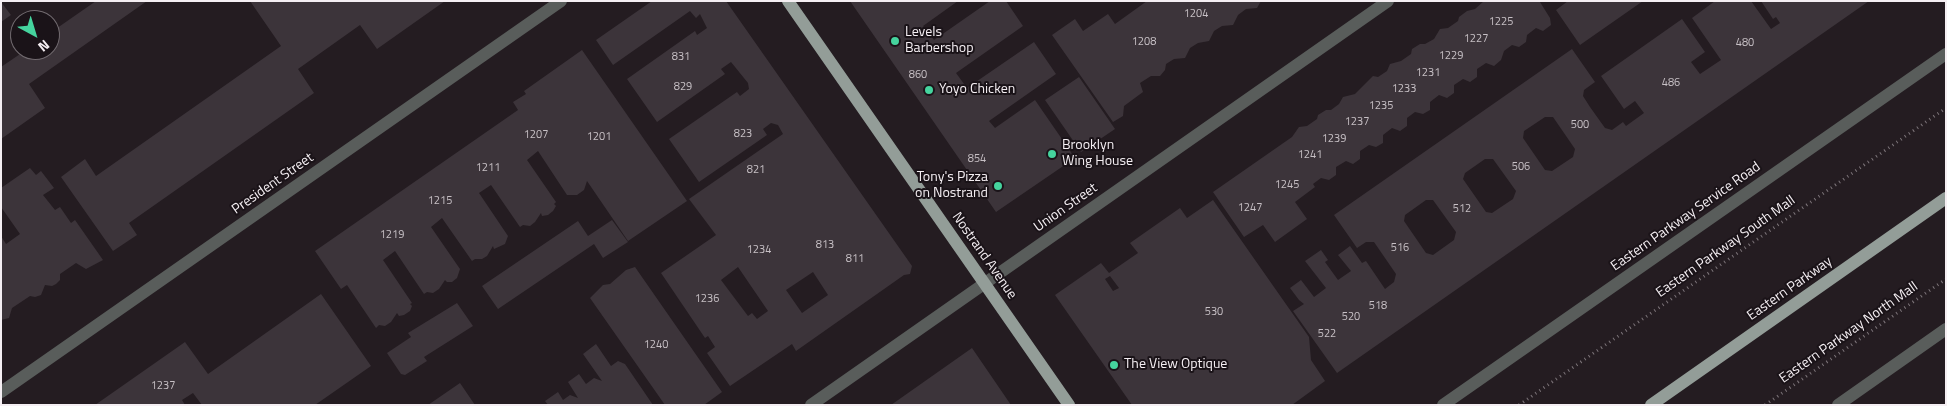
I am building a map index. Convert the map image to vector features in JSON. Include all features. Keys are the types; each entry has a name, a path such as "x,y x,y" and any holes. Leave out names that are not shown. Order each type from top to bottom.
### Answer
{"main road":[{"name":"Nostrand Avenue","path":"788,1 1069,405"},
{"name":"Eastern Parkway","path":"1651,405 1946,198"}],"street":[{"name":"President Street","path":"1,392 561,1"},
{"name":"Union Street","path":"811,405 1388,1"},
{"name":"Eastern Parkway Service Road","path":"1443,405 1946,54"},
{"path":"1838,405 1946,329"}],"path":[{"name":"Eastern Parkway South Mall","path":"1519,405 1946,108"},
{"name":"Eastern Parkway North Mall","path":"1765,405 1946,279"}],"building":[{"path":"96,1 147,1 29,84 45,108 1,139 1,67 11,60 60,60 60,26"},
{"path":"250,1 445,1 377,49 360,25 298,69 314,93 129,223 137,235 113,251 61,177 85,159 96,176 281,46"},
{"path":"652,1 726,1 912,266 910,274 904,275 796,351 792,344 730,386 707,353 715,347 708,336 705,338 661,273 716,235 689,199 783,134 778,125 771,123 763,129 767,135 699,182 669,139 737,92 740,96 749,89 748,83 731,62 721,69 725,74 657,122 627,79 695,31 697,35 707,28 700,14 696,18 690,11 613,65 596,40","holes":["738,267 768,311 757,319 752,313 748,316 721,280","813,272 828,295 802,313 786,290"]},
{"path":"850,1 958,1 923,26 934,40 990,1 1006,1 1023,26 956,73 967,88 1034,42 1056,74 989,121 995,128 1035,100 1075,158 996,212"},
{"path":"1147,1 1261,1 1257,8 1246,9 1238,15 1233,25 1222,26 1214,31 1209,41 1198,43 1190,48 1185,58 1174,59 1166,64 1165,70 1160,76 1151,76 1140,83 1143,92 1124,106 1123,116 1113,122 1052,35 1075,19 1083,31 1108,14 1115,24"},
{"path":"1484,1 1541,1 1550,18 1551,25 1543,31 1536,28 1527,35 1526,42 1519,47 1512,45 1504,51 1501,60 1494,66 1486,63 1477,69 1477,77 1470,82 1463,79 1454,85 1454,93 1447,98 1439,95 1430,102 1430,110 1423,114 1415,112 1407,118 1407,126 1400,131 1392,128 1383,135 1383,143 1376,147 1369,145 1360,151 1360,159 1353,164 1346,161 1336,167 1336,175 1329,180 1321,178 1313,184 1315,187 1295,202 1307,219 1275,242 1263,225 1244,237 1213,192 1292,137 1299,127 1307,126 1317,119 1318,115 1326,110 1331,110 1339,104 1343,97 1355,94 1373,76 1378,77 1387,71 1390,64 1401,61 1411,54 1412,49 1434,39 1440,29 1448,28 1467,11 1475,9"},
{"path":"1568,1 1643,1 1580,45 1556,10"},
{"path":"1715,1 1751,1 1771,29 1780,23 1776,17 1773,19 1761,1 1869,1 1337,373 1293,311 1304,304 1290,288 1301,280 1314,297 1326,288 1305,261 1321,250 1328,260 1325,262 1338,280 1351,271 1338,255 1350,246 1362,263 1366,261 1385,289 1394,282 1396,274 1374,242 1366,242 1357,248 1334,215 1572,49 1595,82 1584,90 1583,96 1590,107 1605,128 1612,130 1623,122 1626,126 1644,113 1635,101 1624,109 1601,76 1682,19 1705,52 1691,62 1700,74 1721,60 1692,18","holes":["1545,117 1553,117 1575,149 1573,157 1552,171 1545,170 1523,138 1524,131","1485,159 1493,159 1516,191 1513,199 1492,213 1486,212 1463,179 1465,173","1426,200 1433,200 1456,232 1454,240 1433,255 1426,253 1404,221 1405,215"]},
{"path":"1,2 10,16 1,22"},
{"path":"582,50 687,201 628,241 587,181 584,190 577,195 567,195 538,151 527,160 556,202 553,211 548,215 542,216 541,213 530,226 523,225 520,227 491,185 479,193 508,236 505,244 494,249 493,246 487,256 472,261 442,218 431,227 460,269 457,278 452,282 445,280 439,289 433,293 427,292 424,294 395,251 383,260 412,303 410,304 412,306 410,311 404,315 399,316 397,313 391,322 385,326 379,325 376,328 347,285 341,289 315,251 518,110 513,102 526,94 524,91"},
{"path":"1079,77 1115,129 1081,152 1045,100"},
{"path":"30,168 36,175 41,171 54,188 43,195 55,210 60,207 71,223 75,220 103,260 86,269 76,263 60,274 60,280 56,284 52,286 45,285 41,295 30,296 12,308 9,318 1,320 1,236 6,244 20,234 1,207 1,188"},
{"path":"1213,200 1309,337 1311,360 1325,381 1292,405 1132,405 1055,295 1101,263 1109,273 1138,253 1130,243 1180,208 1187,218","holes":["1110,276 1119,288 1113,291 1105,279"]},
{"path":"612,220 628,242 603,258 594,244 498,309 482,286 578,221 588,236"},
{"path":"635,267 722,392 704,405 665,405 590,298 603,285 610,284 626,270"},
{"path":"321,294 371,366 315,405 202,405 193,393 182,400 185,405 95,405 185,342 208,374"},
{"path":"457,303 473,326 424,357 427,361 405,375 401,374 387,353 411,337 408,333"},
{"path":"596,344 611,366 618,361 625,364 653,405 548,405 545,401 558,392 563,400 570,395 578,398 568,382 579,374 586,384 594,378 602,381 583,354"},
{"path":"972,348 1011,405 891,405"},
{"path":"460,383 475,405 428,405"}],"place":[{"name":"Levels Barbershop","path":"895,41"},
{"name":"Yoyo Chicken","path":"929,90"},
{"name":"Brooklyn Wing House","path":"1052,154"},
{"name":"Tony's Pizza on Nostrand","path":"998,186"},
{"name":"The View Optique","path":"1114,365"}]}
